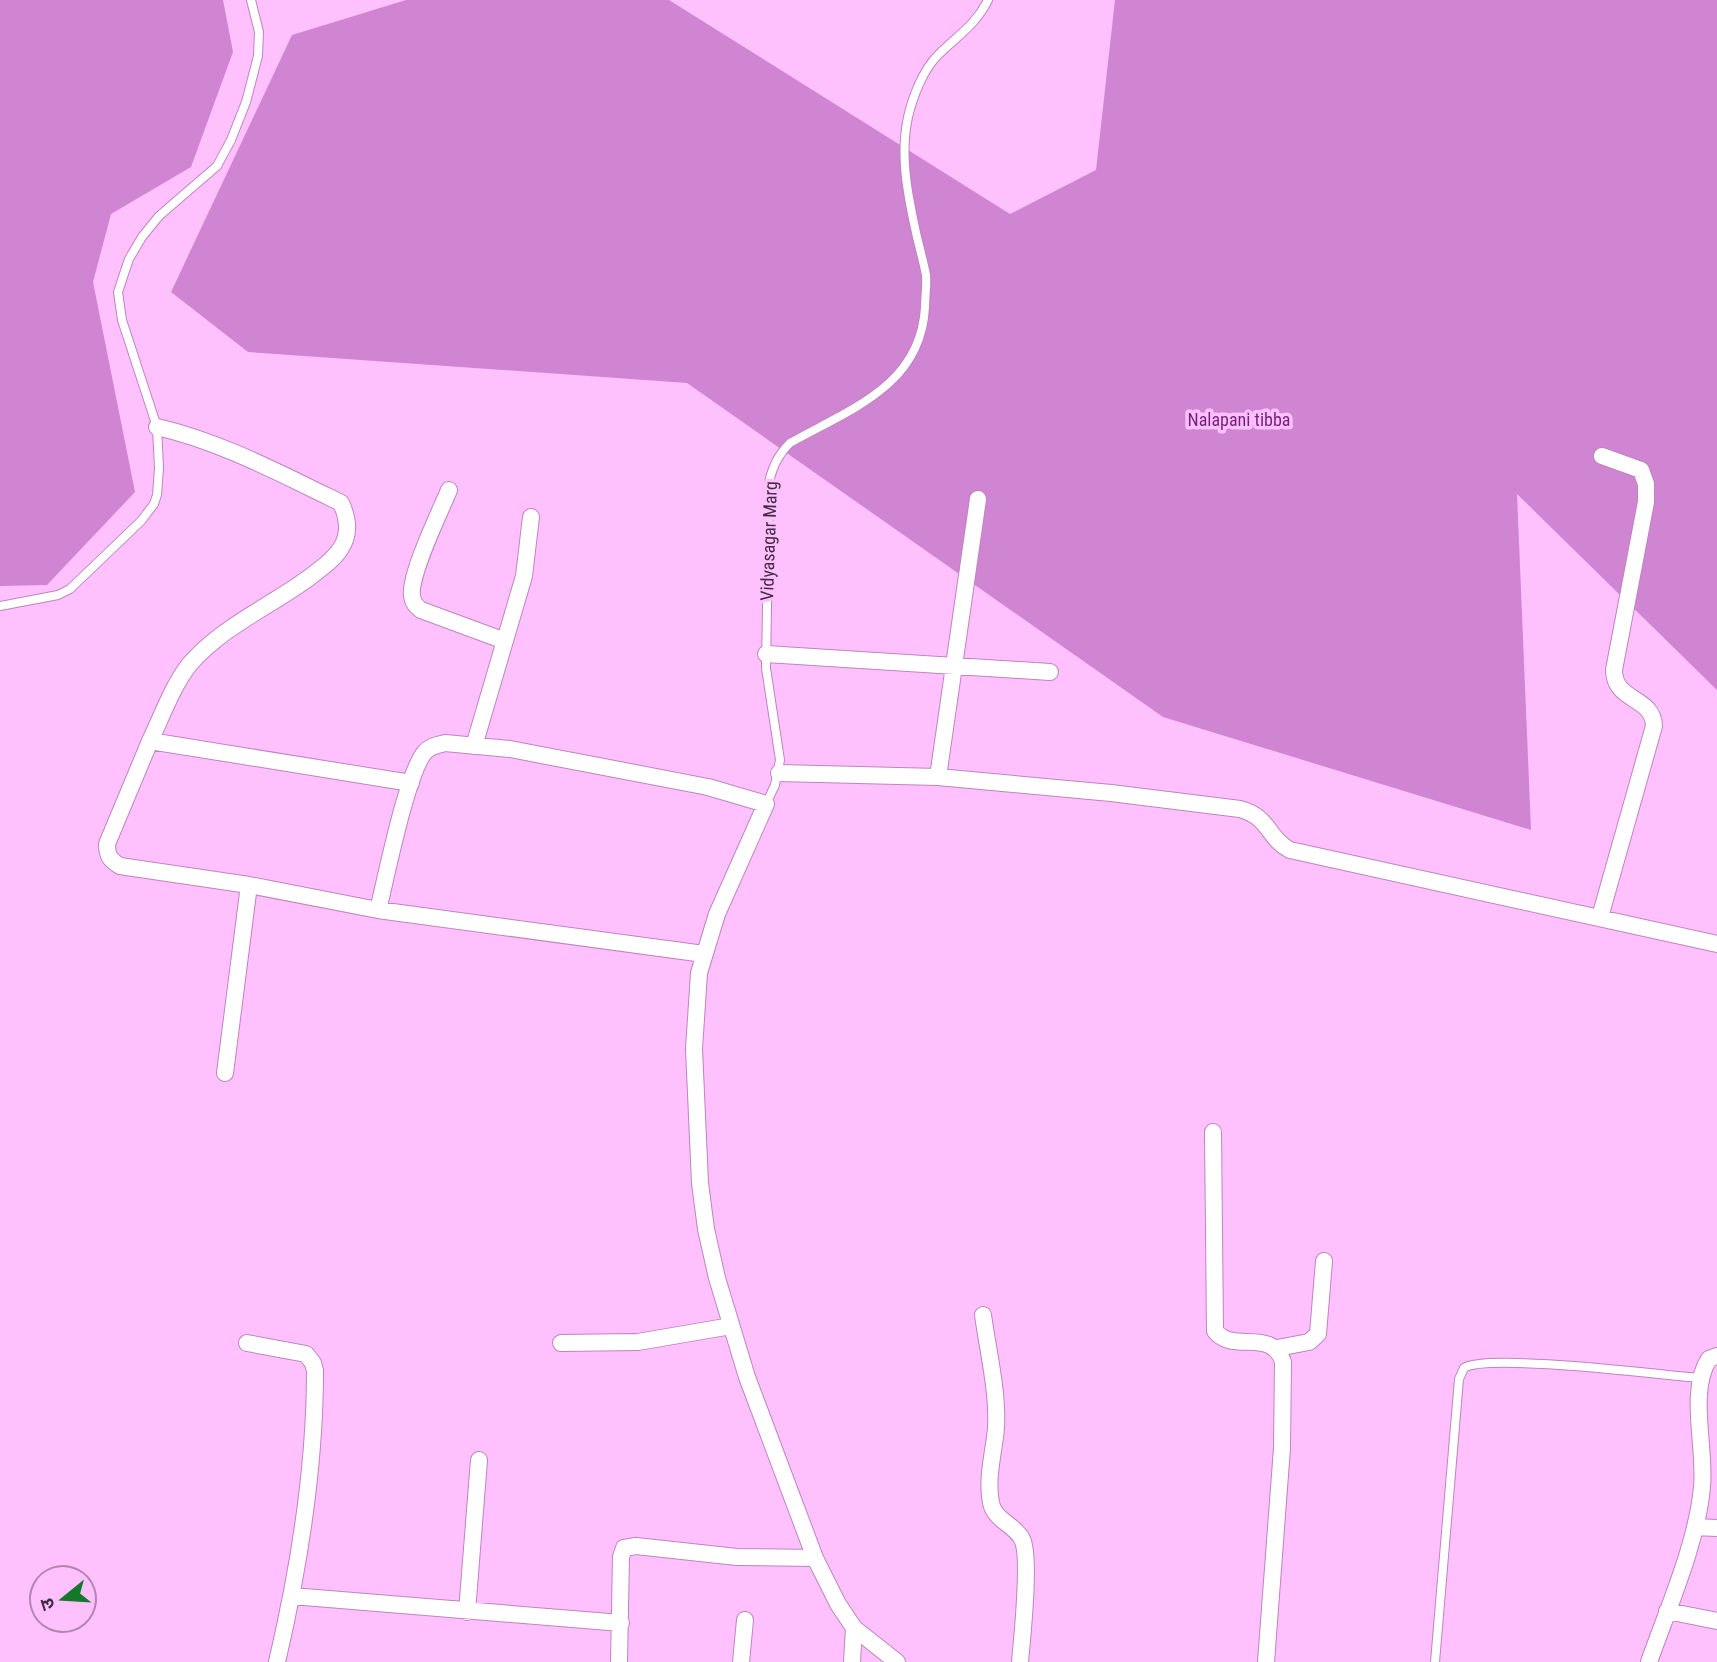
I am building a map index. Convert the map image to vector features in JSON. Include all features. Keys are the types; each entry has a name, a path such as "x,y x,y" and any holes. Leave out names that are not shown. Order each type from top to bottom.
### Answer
{"street":[{"path":"157,427 189,435 238,453 341,503 347,522 346,536 341,549 321,569 224,633 190,664 150,741 107,844 109,857 120,866 249,885 378,910 704,954"},
{"path":"1600,917 1654,726 1646,706 1622,691 1614,679 1646,502 1646,484 1641,470 1602,456"},
{"path":"449,489 414,579 414,604 421,610 505,641"},
{"path":"938,777 978,499"},
{"path":"474,746 524,576 531,517"},
{"path":"766,654 1050,672"},
{"path":"150,741 411,783"},
{"path":"378,910 411,783 427,750 445,743 510,749 708,787 766,804 733,875 704,954 696,1003 694,1049 700,1183 706,1229 747,1377 815,1558 838,1604 854,1628 897,1662"},
{"path":"779,773 938,777 1111,793 1240,809 1258,817 1279,843 1290,850 1716,940"},
{"path":"225,1073 249,885"},
{"path":"1213,1132 1215,1331 1228,1340 1272,1345 1277,1348 1283,1362 1282,1448 1266,1662"},
{"path":"1277,1348 1309,1342 1318,1334 1324,1261"},
{"path":"983,1315 996,1427 990,1477 991,1502 997,1517 1022,1539 1025,1549 1020,1662"},
{"path":"561,1343 638,1342 731,1326"},
{"path":"247,1343 306,1354 313,1363 315,1381 310,1458 292,1597 277,1662"},
{"path":"1649,1662 1695,1527 1703,1474 1700,1378 1709,1359 1717,1356"},
{"path":"467,1612 479,1460"},
{"path":"1695,1527 1717,1528"},
{"path":"619,1662 621,1557 624,1548 636,1546 737,1557 815,1558"},
{"path":"292,1597 621,1623"},
{"path":"1667,1611 1717,1621"},
{"path":"741,1662 745,1620"},
{"path":"852,1662 854,1628"}],"lane":[{"path":"0,606 58,595 70,589 141,521 154,504 159,468 157,427 122,320 118,292 129,259 142,237 159,216 217,166 231,140 246,102 258,56 259,32 251,0"},
{"name":"Vidyasagar Marg","path":"766,804 779,773 779,748 768,688 766,654 771,471 781,451 790,443 881,391 905,368 914,353 922,330 926,277 905,176 904,149 909,116 922,79 936,56 973,25 988,0"},
{"path":"1435,1662 1459,1379 1464,1368 1472,1364 1511,1363 1700,1378"}],"green space":[{"path":"0,0 223,0 233,52 191,167 111,214 93,282 135,492 47,585 0,586"},
{"name":"Nalapani tibba","path":"406,0 669,0 1010,214 1096,170 1115,0 1717,0 1717,690 1517,494 1531,830 1163,717 687,383 248,352 171,292 292,35"}]}
